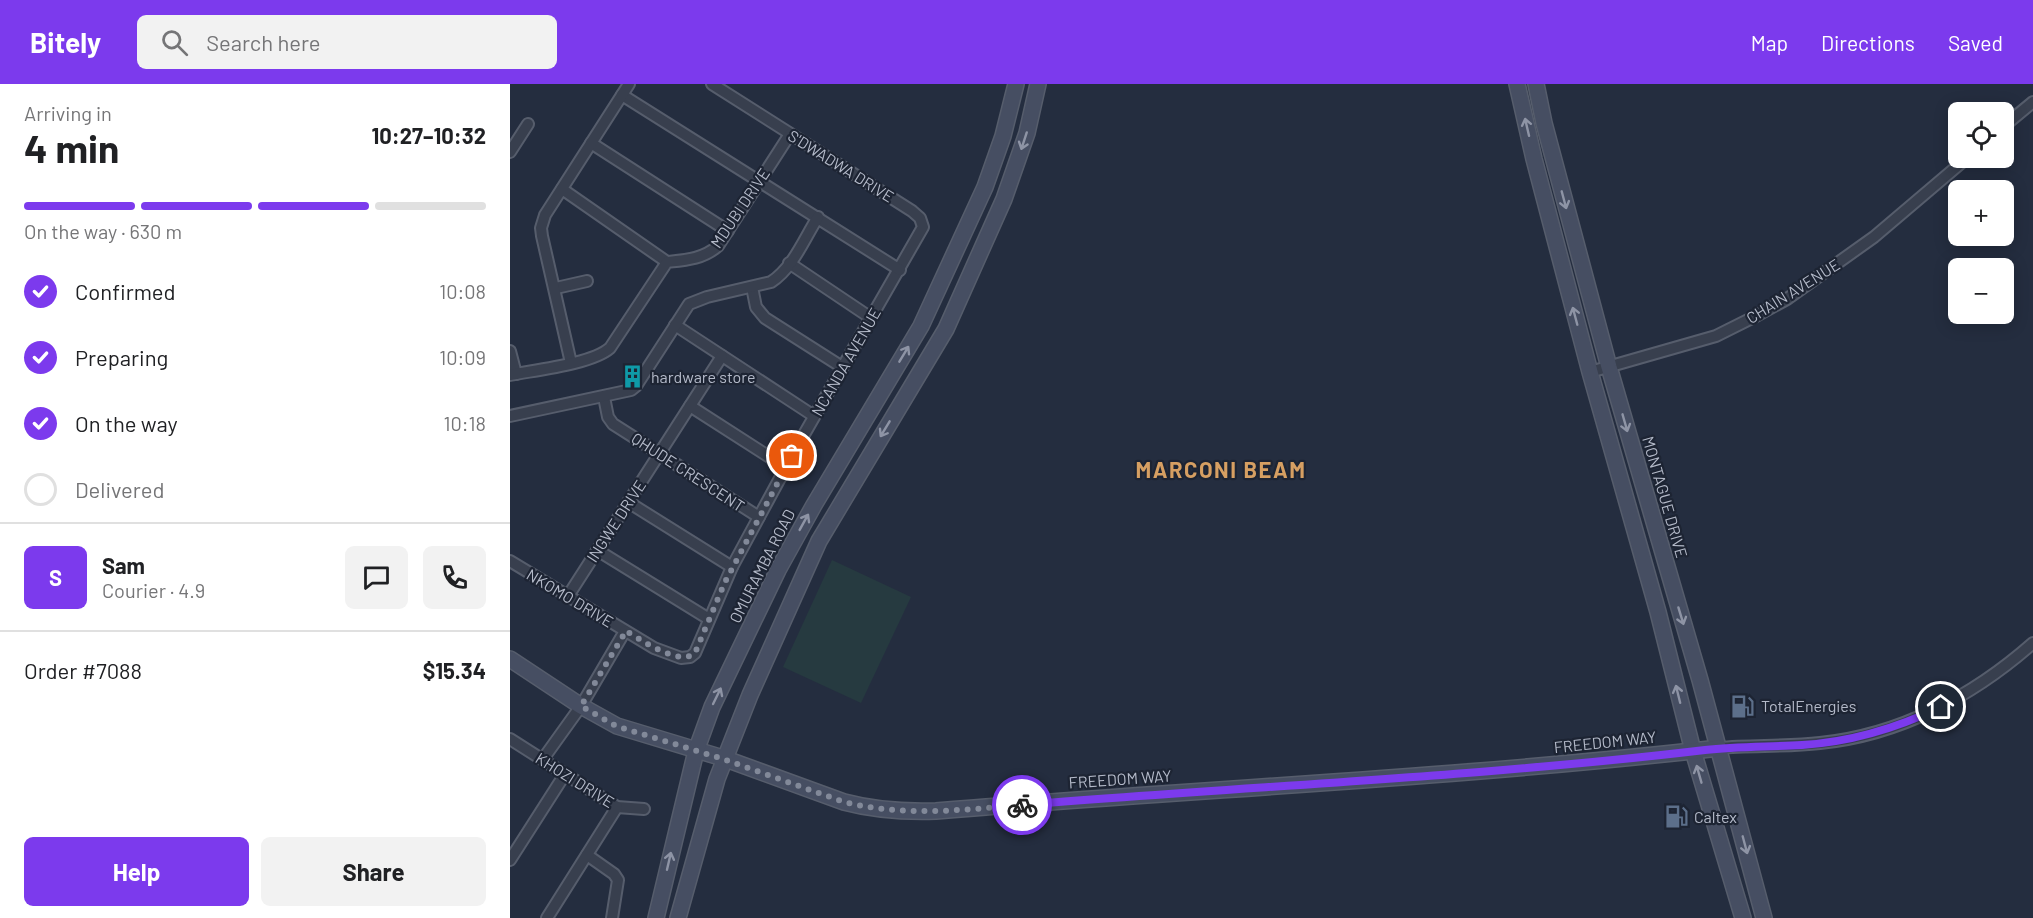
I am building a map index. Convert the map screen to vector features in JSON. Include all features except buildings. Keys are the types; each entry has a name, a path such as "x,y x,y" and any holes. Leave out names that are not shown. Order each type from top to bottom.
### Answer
{"main road":[{"name":"OMURAMBA ROAD","path":"656,918 696,751 712,707 778,570 814,505 921,326 975,212 988,179 1003,136 1016,84"},
{"path":"678,918 723,759 784,615 819,541 956,309 1004,199 1027,133 1038,84"},
{"path":"1517,84 1534,159 1590,372 1658,612 1693,751 1743,918"},
{"name":"MONTAGUE DRIVE","path":"1536,84 1544,123 1609,367 1719,748 1764,918"},
{"name":"FREEDOM WAY","path":"510,659 616,726 723,759 844,802 882,809 922,812 1416,777 1719,748"}],"street":[{"path":"572,363 541,228 545,215 629,84"},
{"name":"S'DWADWA DRIVE","path":"712,84 920,218 923,227 900,270"},
{"path":"622,95 900,270"},
{"path":"2014,118 2033,102"},
{"path":"510,152 514,137 528,124"},
{"name":"MDUBI DRIVE","path":"667,262 710,253 718,246 790,134"},
{"path":"591,143 728,231"},
{"name":"CHAIN AVENUE","path":"1590,372 1716,336 1787,299 1874,237 1955,168"},
{"path":"510,351 513,375 600,355 610,348 667,262 562,189"},
{"path":"510,416 625,392 636,386 689,304 693,301 771,282 789,264 818,217"},
{"path":"789,264 871,318"},
{"name":"NCANDA AVENUE","path":"759,517 814,416 900,270"},
{"path":"556,288 587,281"},
{"path":"752,287 756,306 765,318 842,367"},
{"path":"675,325 814,416"},
{"name":"INGWE DRIVE","path":"568,596 722,356"},
{"name":"QHUDE CRESCENT","path":"604,397 608,417 613,424 759,517 732,567 695,653"},
{"path":"690,406 785,467"},
{"path":"628,502 732,567"},
{"path":"597,550 709,619"},
{"name":"NKOMO DRIVE","path":"511,564 654,648 681,658 690,657 695,653"},
{"path":"543,759 581,706 626,631"},
{"path":"1719,748 1823,743 1877,732 1901,724 1961,697 2033,643"},
{"path":"510,753 513,741"},
{"name":"KHOZI DRIVE","path":"513,741 616,807 644,809"},
{"path":"510,860 565,774"},
{"path":"547,918 616,807"},
{"path":"587,855 615,874 618,880 612,918"}],"shaded area":[{"path":"832,560 911,597 861,703 783,667"}],"way so far":[{"path":"792,456 766,501 725,582 695,653 690,657 681,658 654,648 626,631 581,706 616,726 723,759 862,807 922,812 1022,805"}],"place":[{"name":"hardware store","path":"633,377"},
{"name":"TotalEnergies","path":"1743,706"},
{"name":"Caltex","path":"1676,817"}],"district":[{"name":"MARCONI BEAM","path":"1221,470"}],"route":[{"path":"1022,805 1416,777 1570,764 1734,746 1823,743 1877,732 1941,707"}]}
